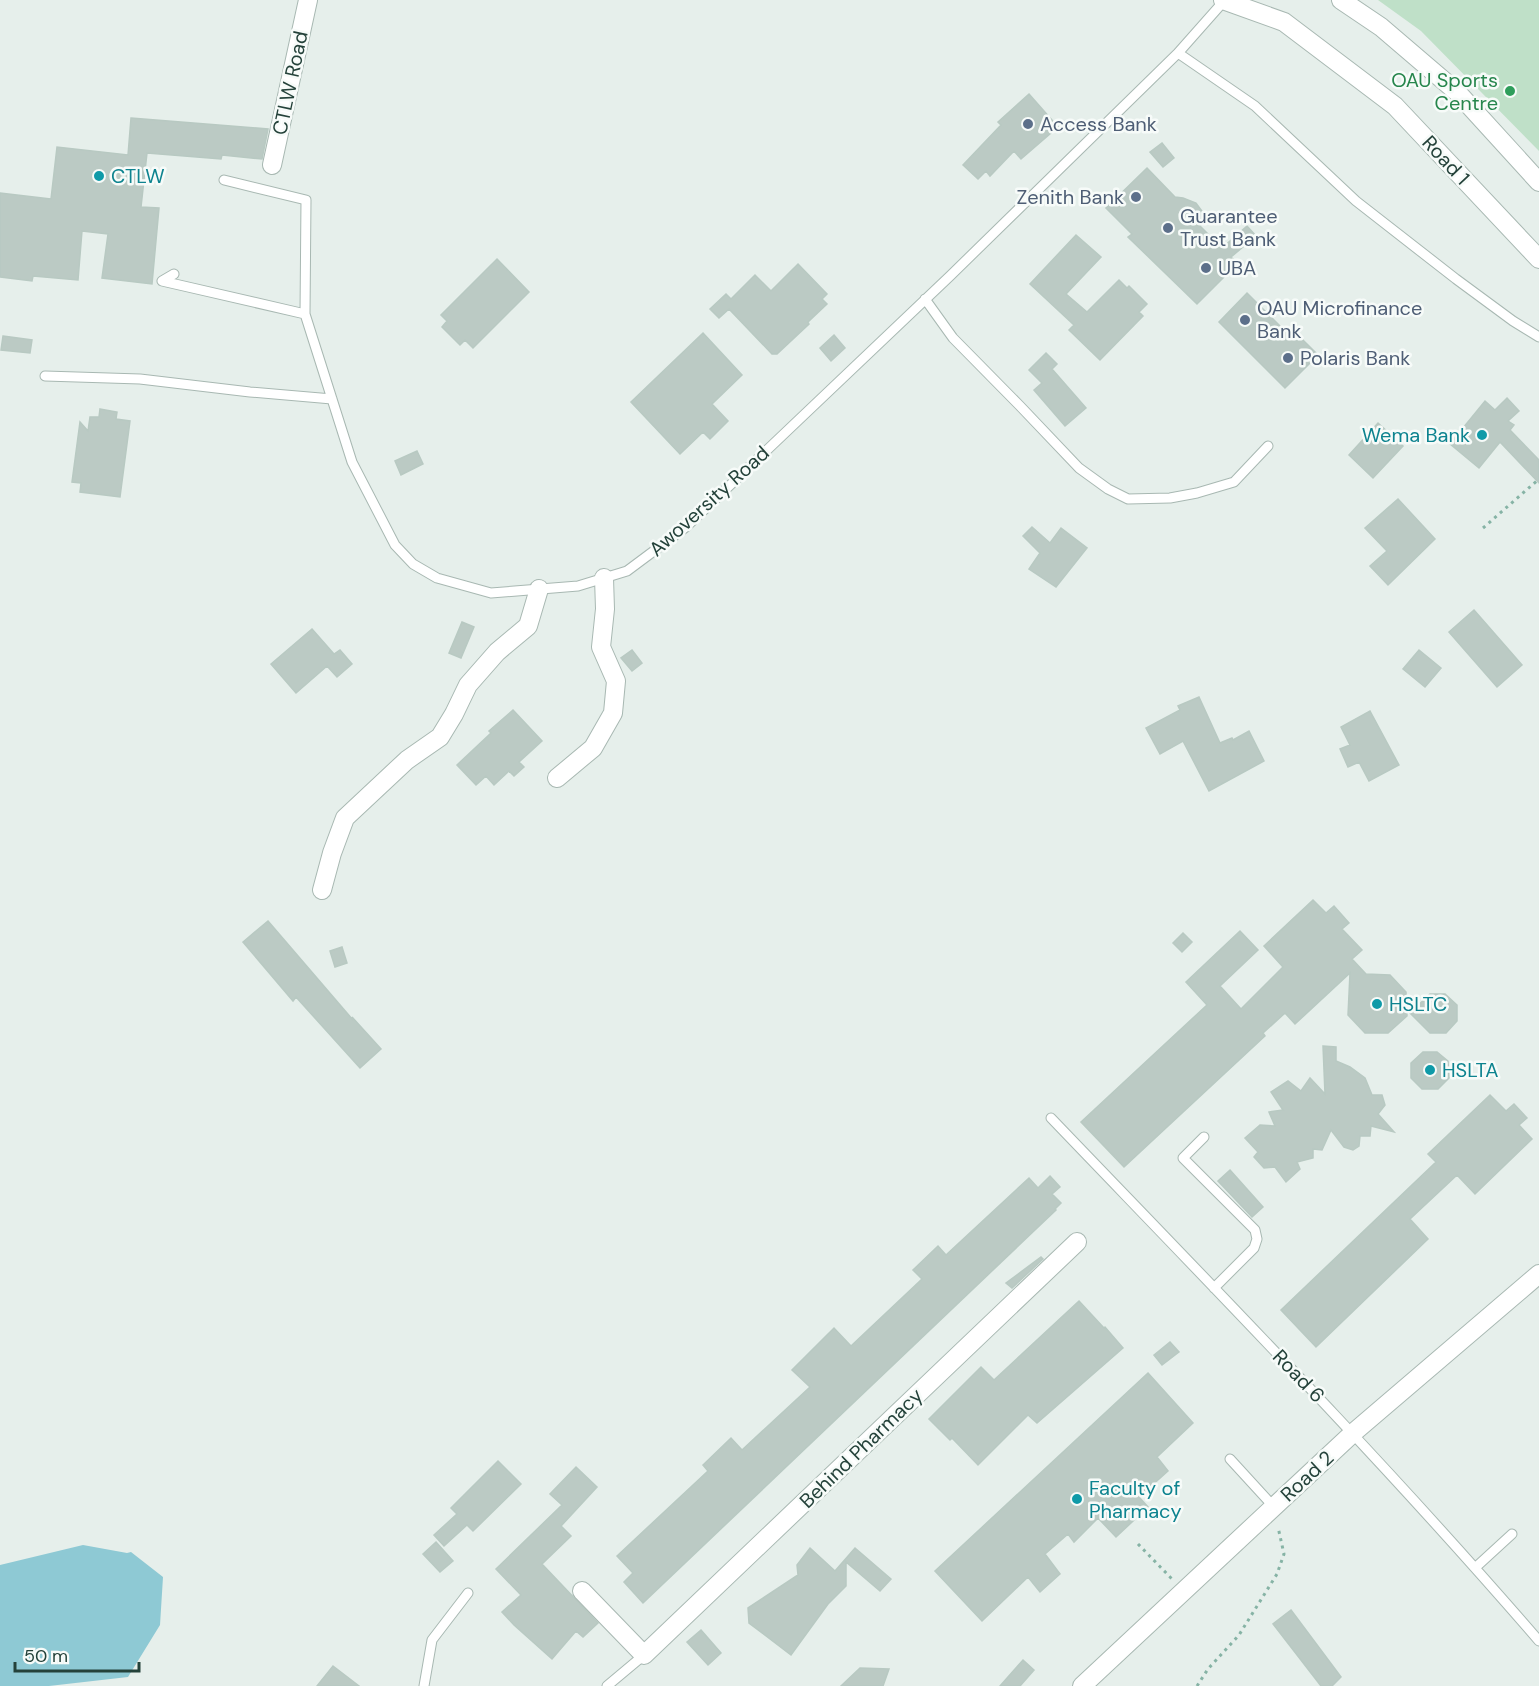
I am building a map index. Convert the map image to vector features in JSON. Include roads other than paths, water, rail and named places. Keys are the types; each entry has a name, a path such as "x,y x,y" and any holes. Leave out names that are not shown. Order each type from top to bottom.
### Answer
{"street":[{"name":"CTLW Road","path":"272,165 308,0"},
{"name":"Road 1","path":"1223,0 1284,22 1395,106 1539,259"},
{"path":"1341,0 1382,27 1457,92 1539,182"},
{"path":"557,778 593,748 613,713 616,681 601,647 605,609 604,578"},
{"path":"322,890 345,818 407,760 440,737 468,685 497,652 528,626 539,590"},
{"name":"Behind Pharmacy","path":"644,1655 1077,1242"},
{"name":"Road 2","path":"1082,1686 1353,1433 1539,1274"},
{"path":"582,1591 644,1655"}],"lane":[{"name":"Awoversity Road","path":"224,180 306,200 305,314 352,462 395,544 413,564 436,578 491,593 578,586 627,571 686,527 1178,53 1223,0"},
{"path":"1178,53 1255,106 1356,201 1447,272 1539,337"},
{"path":"174,274 162,280 305,314"},
{"path":"925,299 953,338 1079,468 1108,489 1128,499 1170,498 1234,482 1268,446"},
{"path":"45,376 140,379 332,399"},
{"name":"Road 6","path":"1051,1118 1353,1433 1476,1567 1539,1641"},
{"path":"1204,1137 1183,1158 1255,1230 1257,1239 1254,1248 1214,1288"},
{"path":"1230,1459 1274,1507"},
{"path":"1476,1567 1512,1534"},
{"path":"424,1686 432,1640 468,1593"},
{"path":"607,1686 644,1655"}],"water":[{"path":"83,1545 131,1552 163,1577 160,1625 128,1677 49,1686 0,1686 0,1565"}],"place":[{"name":"OAU Sports Centre","path":"1510,91"},
{"name":"Access Bank","path":"1028,124"},
{"name":"CTLW","path":"99,176"},
{"name":"Zenith Bank","path":"1136,197"},
{"name":"Guarantee Trust Bank","path":"1168,228"},
{"name":"UBA","path":"1206,268"},
{"name":"OAU Microfinance Bank","path":"1245,320"},
{"name":"Polaris Bank","path":"1288,358"},
{"name":"Wema Bank","path":"1482,435"},
{"name":"HSLTC","path":"1377,1004"},
{"name":"HSLTA","path":"1430,1070"},
{"name":"Faculty of Pharmacy","path":"1077,1499"}]}
